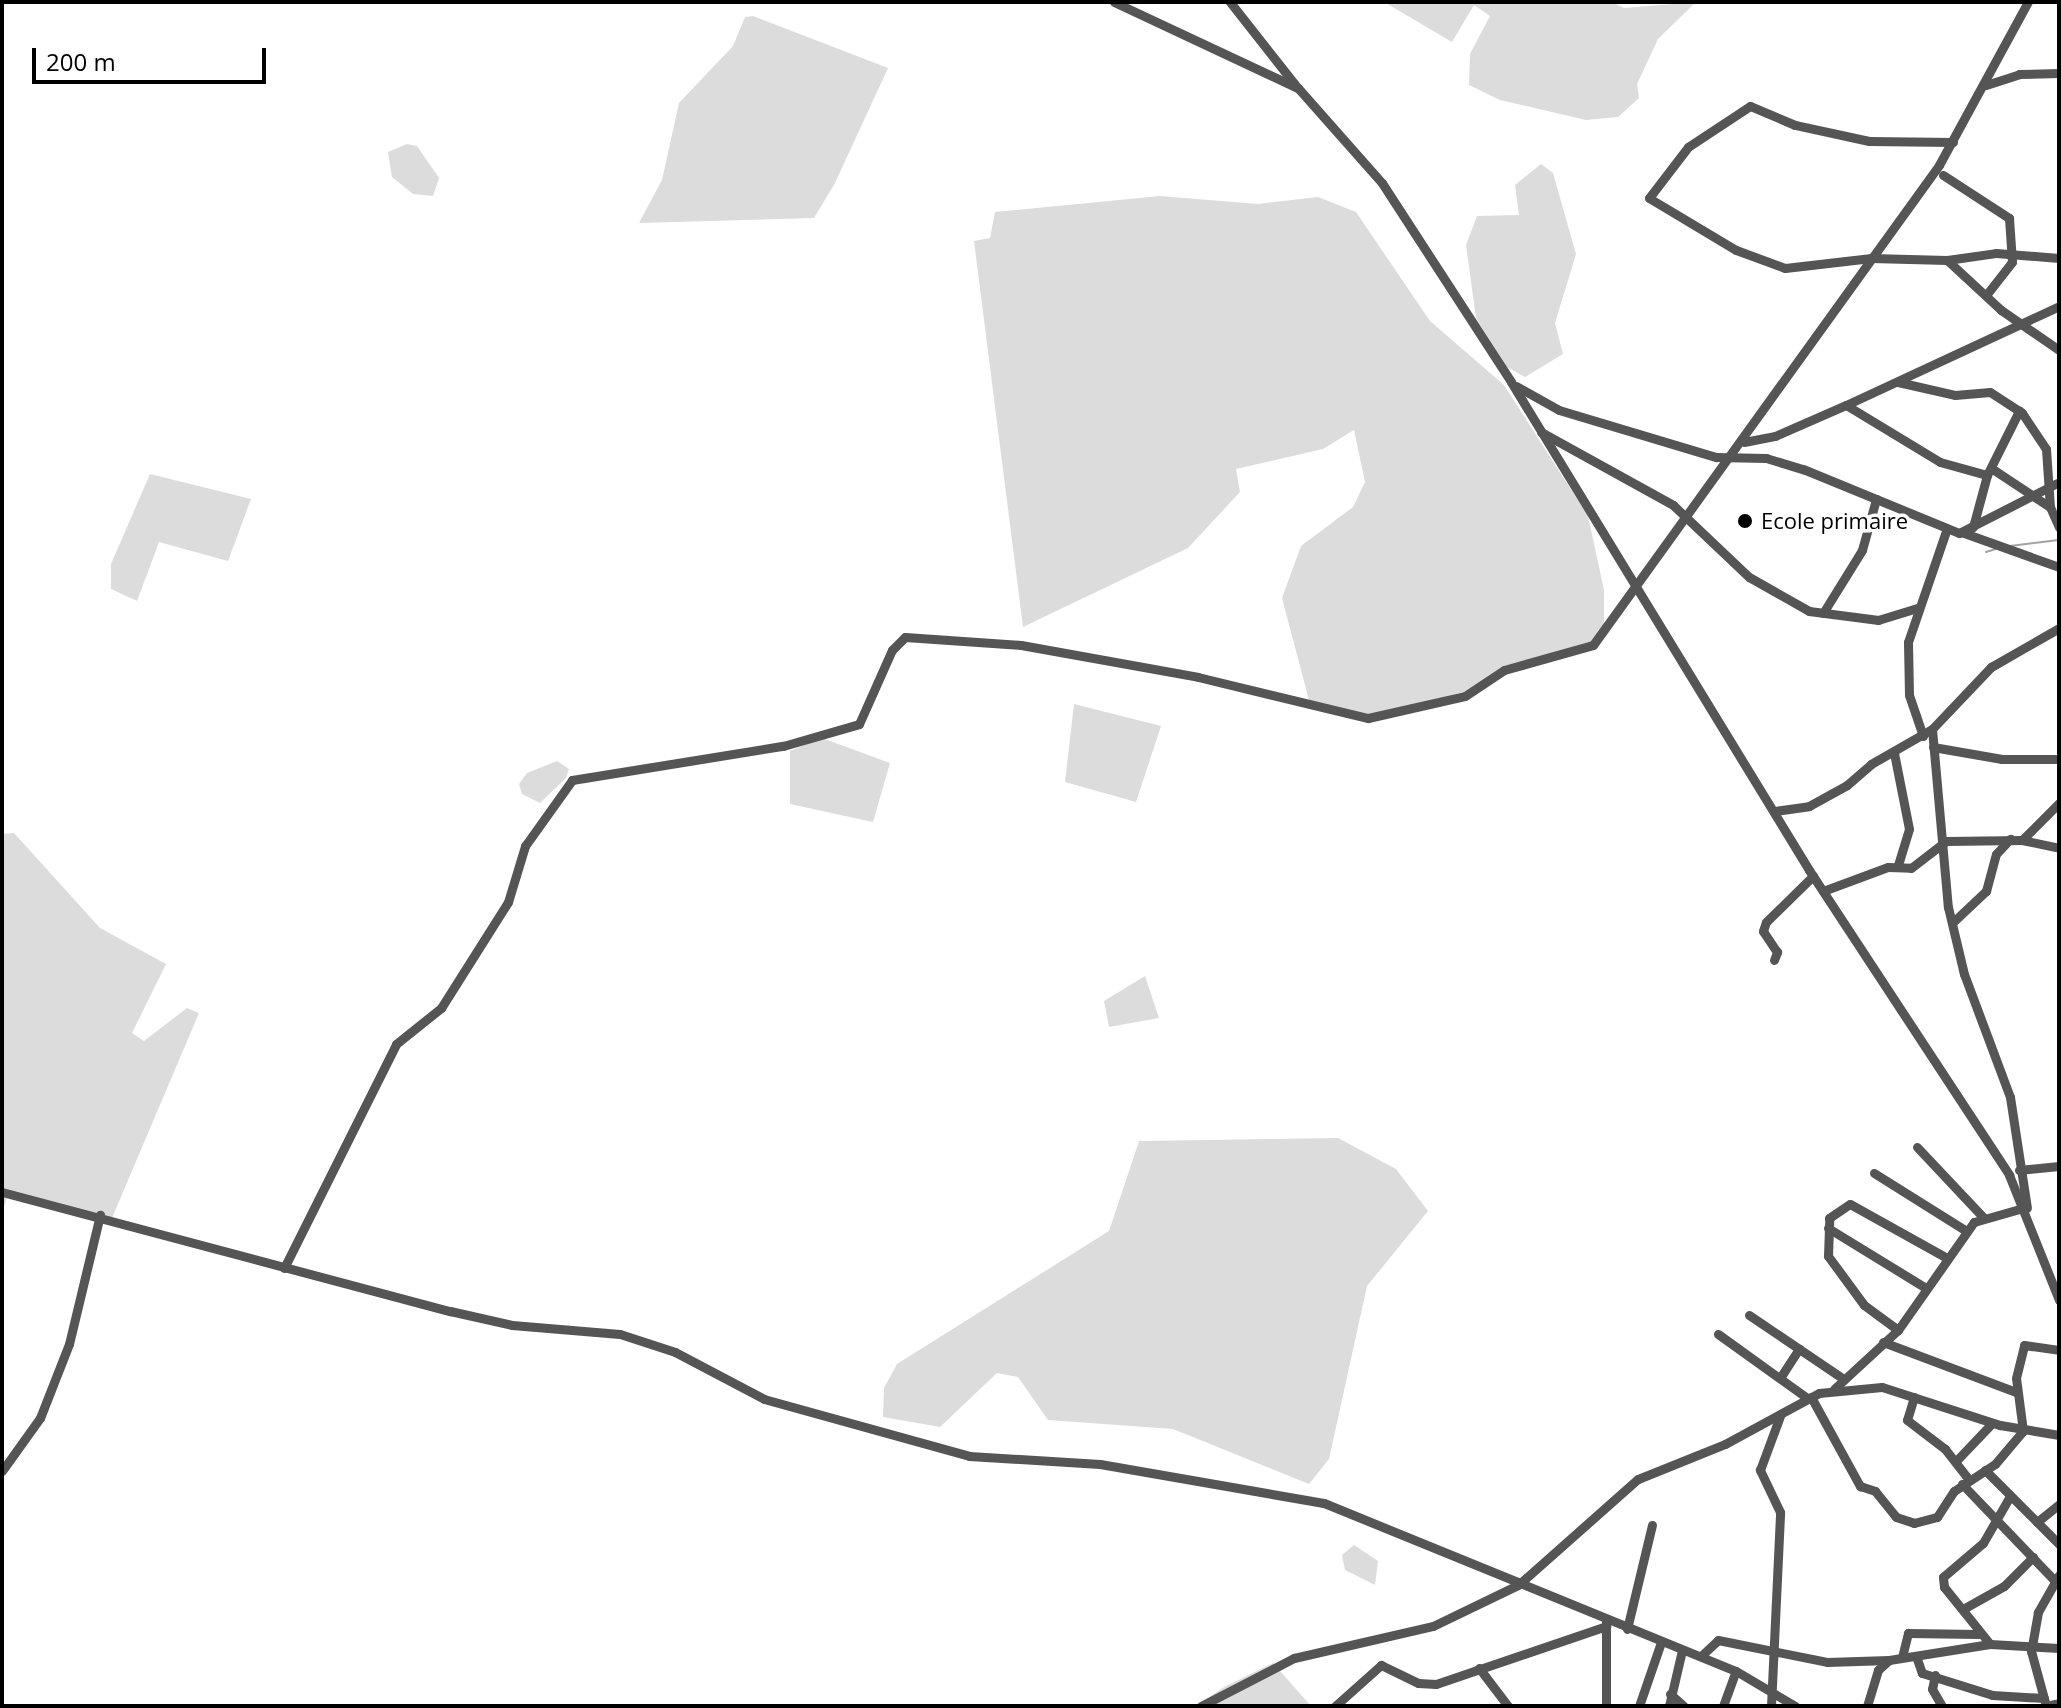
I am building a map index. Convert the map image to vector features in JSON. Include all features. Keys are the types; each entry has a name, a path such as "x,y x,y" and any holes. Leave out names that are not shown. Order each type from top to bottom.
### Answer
{"street":[{"path":"1114,2 1298,88"},
{"path":"1230,2 1298,88 1382,183 1511,382 1813,876 2009,1175 2059,1300"},
{"path":"284,1268 396,1044 441,1008 508,902 525,846 572,780 783,746 859,724 892,650 905,637 1021,645 1198,677 1368,718 1465,696 1504,670 1593,645 1744,442 1953,142 2028,2"},
{"path":"1986,85 2019,74 2059,73"},
{"path":"1953,142 1869,141 1795,125 1750,106 1688,147 1649,198 1736,250 1785,268 1871,258 1947,260 2011,253 2059,258"},
{"path":"1943,175 2003,210 2011,253 1987,294"},
{"path":"1947,260 2001,310 2024,321 2059,350"},
{"path":"1744,442 1775,436 2059,306"},
{"path":"1511,382 1559,410 1733,457 1775,460 1947,528 1968,530 2009,544 2059,567"},
{"path":"1898,382 1955,395 1990,392 2019,411 2046,449 2055,484 2050,507"},
{"path":"1846,405 1940,462 1989,472 2032,494 2050,507 2059,527"},
{"path":"1968,530 1989,472 2019,411"},
{"path":"1541,432 1689,517 1749,577 1823,613 1883,620 1917,608"},
{"path":"1968,530 2055,484"},
{"path":"1823,613 1862,550 1876,499"},
{"path":"1923,736 1909,695 1908,642 1917,608 1947,528"},
{"path":"1775,811 1809,806 1923,736 1991,667 2059,628"},
{"path":"1932,729 1938,818 1946,841 1952,923 2010,1097 2029,1221"},
{"path":"1933,747 2002,759 2059,759"},
{"path":"1894,753 1909,829 1898,865"},
{"path":"2022,840 2059,803"},
{"path":"1952,923 1986,891 1996,854 2010,839"},
{"path":"1823,891 1898,865 1911,868 1946,841 2010,839 2059,848"},
{"path":"1774,960 1777,952 1763,931 1766,922 1813,876"},
{"path":"1917,1147 1984,1218"},
{"path":"2009,1175 2022,1168 2059,1166"},
{"path":"1874,1173 1965,1230"},
{"path":"2,1192 100,1215 284,1268 512,1325 620,1334 675,1352 764,1399 969,1456 1100,1464 1324,1503 1606,1623 1736,1671 1795,1706"},
{"path":"1898,1330 1864,1305 1831,1262 1828,1228 1836,1210 1850,1204 1947,1258"},
{"path":"1834,1389 1842,1378 1898,1330 1965,1230 1984,1218 2023,1208"},
{"path":"2,1471 40,1418 69,1344 100,1215"},
{"path":"1828,1228 1926,1288"},
{"path":"1749,1315 1842,1378"},
{"path":"1718,1334 1809,1397 1857,1482 1875,1491 1896,1517 1914,1523 1937,1517 1966,1482 1985,1470 2023,1431"},
{"path":"1883,1342 2016,1392"},
{"path":"2023,1431 2016,1392 2026,1343 2059,1350"},
{"path":"1780,1378 1799,1349"},
{"path":"1201,1706 1278,1664 1433,1626 1518,1585 1638,1479 1780,1416 1809,1397 1834,1389 1882,1387 1992,1423 2023,1431 2059,1435"},
{"path":"1914,1397 1907,1420 1956,1461 1966,1482 1995,1520 2056,1585 2038,1612 2031,1651 2046,1706 2059,1703"},
{"path":"1771,1706 1780,1512 1760,1470 1780,1416"},
{"path":"1956,1461 1992,1423"},
{"path":"1985,1470 2059,1544"},
{"path":"1990,1644 1978,1634 1963,1609 1944,1587 1943,1577 1970,1558 2010,1496"},
{"path":"2037,1522 2059,1504"},
{"path":"1627,1629 1652,1525"},
{"path":"1963,1609 2004,1586 2033,1557"},
{"path":"1335,1706 1381,1665 1426,1685 1606,1623"},
{"path":"1606,1623 1606,1706"},
{"path":"1902,1657 1908,1633 1978,1634"},
{"path":"1701,1656 1718,1640 1776,1649 1827,1662 1889,1660 1990,1644 2031,1651 2059,1648"},
{"path":"1639,1706 1661,1642"},
{"path":"1677,1705 1670,1694 1682,1650"},
{"path":"1916,1656 1917,1671 1992,1695 2044,1698"},
{"path":"1867,1706 1878,1670 1889,1660"},
{"path":"1479,1668 1508,1706"},
{"path":"1723,1706 1736,1671"},
{"path":"1935,1675 1932,1689 1942,1706"}],"shaded area":[{"path":"1384,2 1612,2 1624,8 1696,2 1658,39 1637,84 1639,98 1618,117 1586,120 1500,100 1469,85 1470,54 1490,16 1474,5 1452,42"},
{"path":"753,16 888,68 835,183 814,218 639,223 662,180 679,103 733,46 745,17"},
{"path":"407,144 417,146 439,178 433,196 413,194 392,177 388,152"},
{"path":"1541,164 1553,173 1576,254 1555,323 1563,354 1525,377 1507,367 1476,318 1466,245 1477,216 1519,215 1515,185"},
{"path":"1160,196 1258,204 1318,197 1356,212 1430,321 1504,385 1588,516 1604,590 1604,627 1591,644 1503,669 1478,688 1368,717 1310,704 1282,598 1301,546 1353,507 1365,482 1354,430 1323,449 1236,469 1240,492 1188,548 1023,627 974,241 990,238 995,212"},
{"path":"150,474 251,499 228,561 159,542 137,601 111,589 111,564"},
{"path":"1074,704 1161,726 1136,802 1065,782"},
{"path":"822,738 890,763 873,822 790,804 790,751"},
{"path":"557,761 569,769 566,778 540,803 522,794 519,784 527,773"},
{"path":"14,833 100,928 166,964 132,1033 144,1041 187,1008 199,1013 112,1218 8,1194 2,1213 2,834"},
{"path":"1145,976 1159,1018 1109,1027 1104,1001"},
{"path":"1338,1138 1396,1169 1428,1211 1367,1286 1329,1459 1309,1484 1173,1429 1048,1420 1018,1377 997,1373 940,1427 883,1417 884,1388 897,1364 1109,1231 1139,1141"},
{"path":"1354,1545 1378,1561 1375,1585 1345,1570 1342,1555"},
{"path":"1273,1663 1311,1706 1196,1706 1224,1687"}],"waterway":[{"path":"2010,546 2059,540"},
{"path":"1986,552 1996,549"}],"place":[{"name":"Ecole primaire","path":"1745,521"}]}
